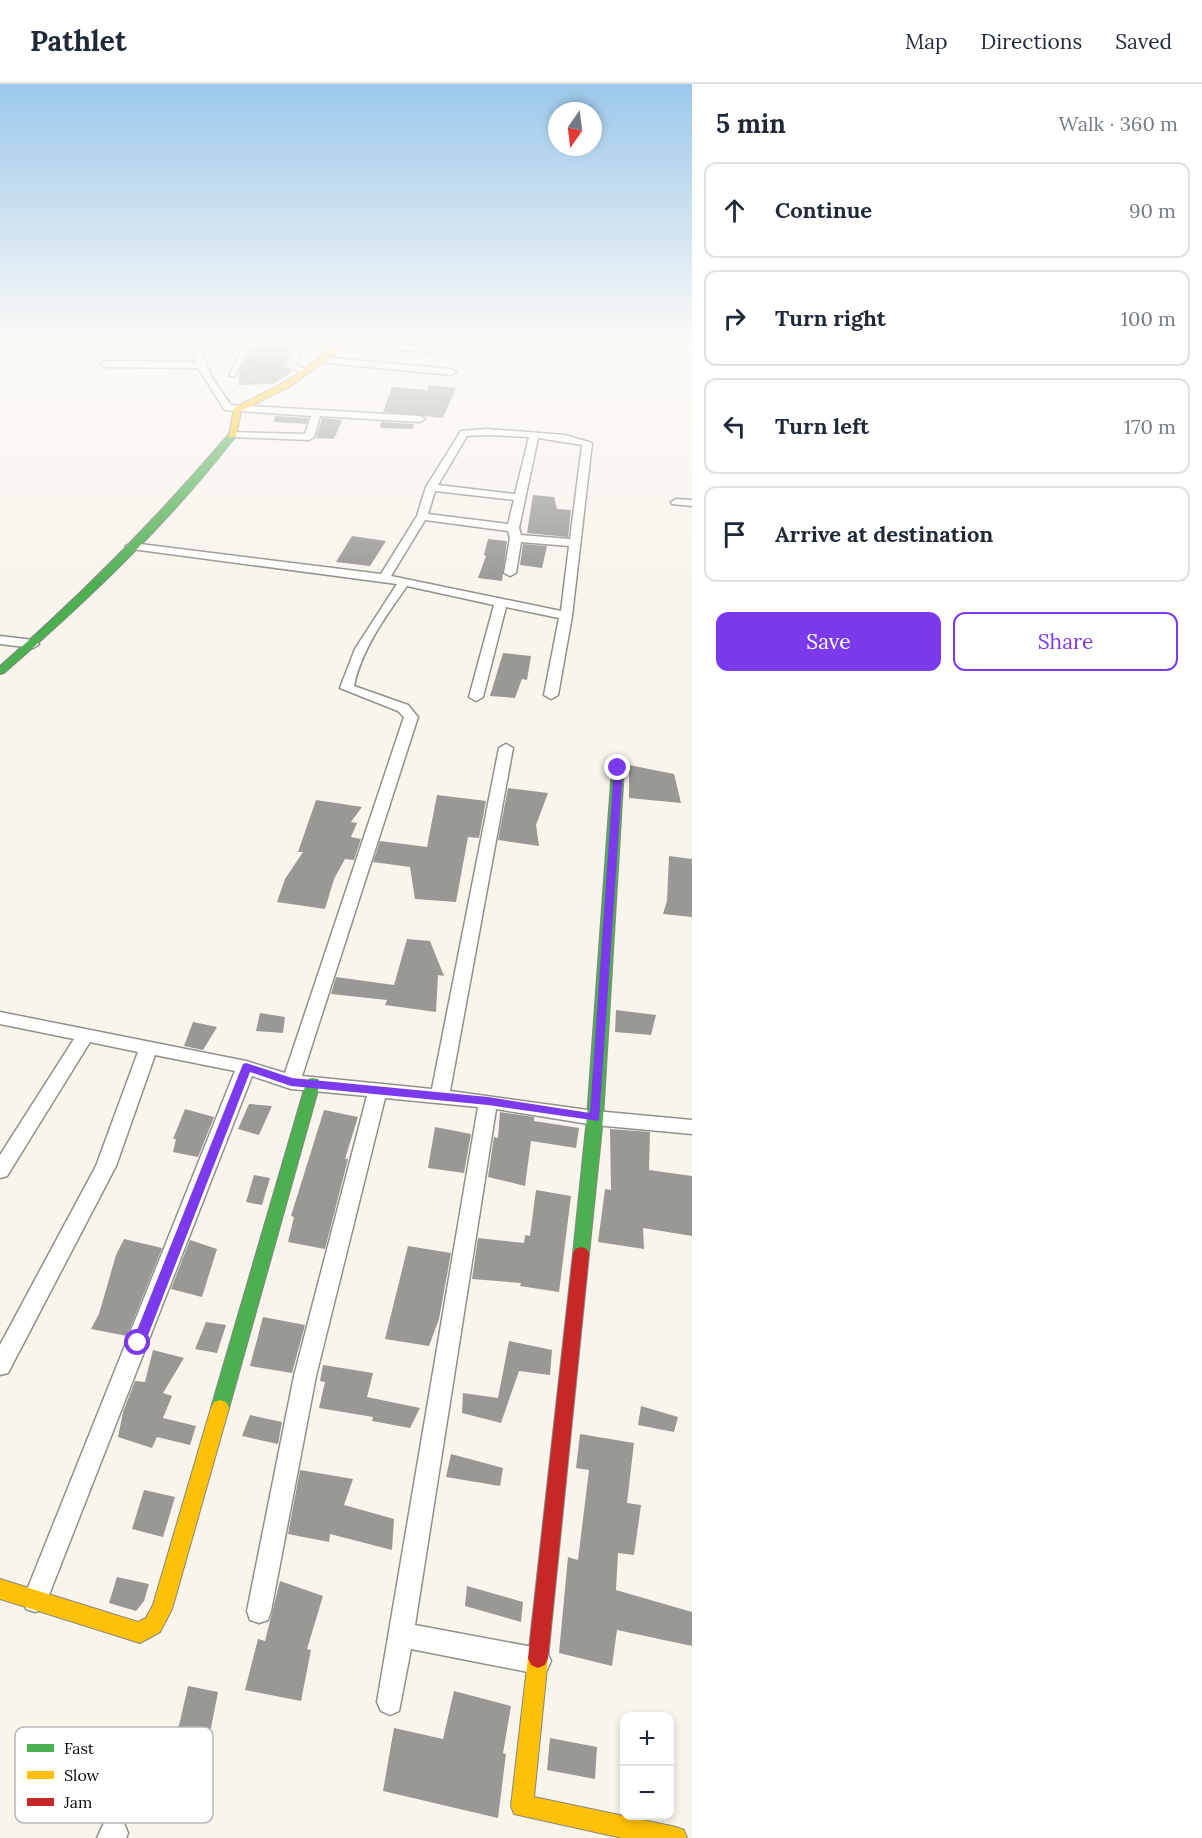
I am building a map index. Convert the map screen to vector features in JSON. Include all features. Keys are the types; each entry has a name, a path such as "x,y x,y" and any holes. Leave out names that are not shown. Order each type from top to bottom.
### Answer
{"street":[{"path":"0,671 33,644 132,546 233,434 235,422"},
{"path":"233,434 309,437 314,422"},
{"path":"384,578 422,516 431,487 466,431 579,440 587,444 566,616 552,695"},
{"path":"510,573 520,498 534,436"},
{"path":"431,487 520,498"},
{"path":"676,502 692,503"},
{"path":"422,516 575,543"},
{"path":"132,546 384,578 566,616"},
{"path":"291,1082 411,717 403,708 347,688 348,676 381,617 404,583"},
{"path":"476,698 501,603"},
{"path":"0,640 33,644"},
{"path":"440,1097 506,748"},
{"path":"618,768 595,1118 522,1806 676,1838"},
{"path":"0,1018 148,1049 246,1066 291,1082 488,1101 595,1118 692,1127"},
{"path":"0,1171 86,1035"},
{"path":"0,1366 106,1166 148,1049"},
{"path":"35,1600 246,1066"},
{"path":"0,1589 140,1633 153,1625 162,1609 313,1083"},
{"path":"259,1611 305,1376 378,1089"},
{"path":"390,1702 488,1101"},
{"path":"401,1635 538,1661"}],"building":[{"path":"274,422 307,422 306,424"},
{"path":"321,422 341,422 334,439 316,438"},
{"path":"381,422 414,424 413,429 380,428"},
{"path":"533,495 554,497 557,509 571,510 568,537 527,533"},
{"path":"352,536 386,541 370,566 336,562"},
{"path":"488,539 507,541 502,581 478,578 486,556 484,555"},
{"path":"523,544 547,546 542,568 520,565"},
{"path":"503,653 531,656 527,680 522,679 515,698 490,696"},
{"path":"629,765 674,774 681,803 629,798"},
{"path":"508,788 548,793 536,825 539,846 498,840"},
{"path":"437,795 486,801 479,838 468,837 456,902 415,899 410,867 373,862 380,841 427,847"},
{"path":"316,800 362,807 351,822 357,823 351,837 361,839 354,860 345,859 334,879 325,909 277,902 285,879 303,852 298,852"},
{"path":"669,856 692,859 692,917 663,914 667,901"},
{"path":"407,939 430,941 444,976 438,975 436,1012 385,1005 387,1000 331,994 336,977 394,985"},
{"path":"616,1010 656,1015 651,1035 615,1032"},
{"path":"260,1013 285,1017 283,1033 256,1031"},
{"path":"193,1022 217,1027 203,1050 184,1046"},
{"path":"249,1104 272,1106 259,1135 238,1129"},
{"path":"185,1109 214,1117 198,1157 173,1152 176,1139 173,1139"},
{"path":"324,1110 358,1117 345,1159 348,1159 325,1249 288,1242 294,1217 291,1216"},
{"path":"500,1112 534,1117 534,1121 579,1128 576,1148 531,1141 525,1186 488,1177 494,1137 498,1138"},
{"path":"435,1127 471,1134 464,1173 428,1168"},
{"path":"610,1129 650,1132 649,1170 692,1176 692,1236 643,1228 644,1249 598,1242 605,1189 611,1190"},
{"path":"254,1175 270,1178 262,1205 246,1202"},
{"path":"536,1190 571,1196 559,1292 520,1286 521,1283 472,1279 478,1238 524,1243 525,1235 530,1236"},
{"path":"124,1239 162,1248 127,1336 91,1329 99,1314 116,1255"},
{"path":"190,1240 217,1249 202,1297 171,1289"},
{"path":"408,1246 451,1253 439,1319 429,1346 385,1339"},
{"path":"263,1317 305,1325 292,1373 250,1366"},
{"path":"206,1322 226,1325 217,1353 195,1349"},
{"path":"509,1341 552,1350 550,1375 519,1371 501,1423 462,1413 463,1393 498,1398"},
{"path":"153,1350 184,1358 163,1393 172,1396 163,1418 196,1426 190,1445 157,1437 152,1448 118,1437 123,1412 135,1381 145,1382"},
{"path":"323,1365 373,1373 367,1397 420,1408 410,1428 372,1421 373,1417 319,1408 325,1382 320,1381"},
{"path":"641,1406 678,1417 674,1432 638,1425"},
{"path":"250,1415 282,1422 278,1444 242,1436"},
{"path":"580,1434 634,1443 627,1503 641,1505 634,1555 618,1553 616,1590 692,1612 692,1646 617,1630 612,1666 559,1653 568,1557 578,1560 589,1470 576,1468"},
{"path":"451,1454 503,1468 500,1486 446,1477"},
{"path":"300,1470 353,1479 344,1505 394,1519 392,1550 330,1534 329,1542 288,1534"},
{"path":"144,1490 175,1497 163,1537 132,1529"},
{"path":"117,1577 149,1584 144,1601 136,1611 109,1603"},
{"path":"280,1581 323,1596 307,1649 311,1650 301,1701 245,1690 258,1639 265,1641"},
{"path":"467,1586 523,1602 521,1622 465,1606"},
{"path":"188,1686 218,1692 211,1727 179,1727"},
{"path":"454,1691 511,1706 503,1753 506,1754 498,1818 383,1791 394,1728 443,1739"},
{"path":"550,1738 597,1747 595,1779 547,1770"}],"traffic: fast":[{"path":"0,671 92,588 178,498 232,436"},
{"path":"581,1254 595,1118 618,768"},
{"path":"220,1408 313,1083"}],"traffic: slow":[{"path":"232,436 235,422"},
{"path":"0,1589 140,1633 153,1625 162,1609 220,1408"},
{"path":"538,1658 522,1806 676,1838"}],"traffic: jam":[{"path":"538,1658 581,1254"}],"route":[{"path":"138,1343 246,1066 291,1082 488,1101 595,1118 618,768"}]}
